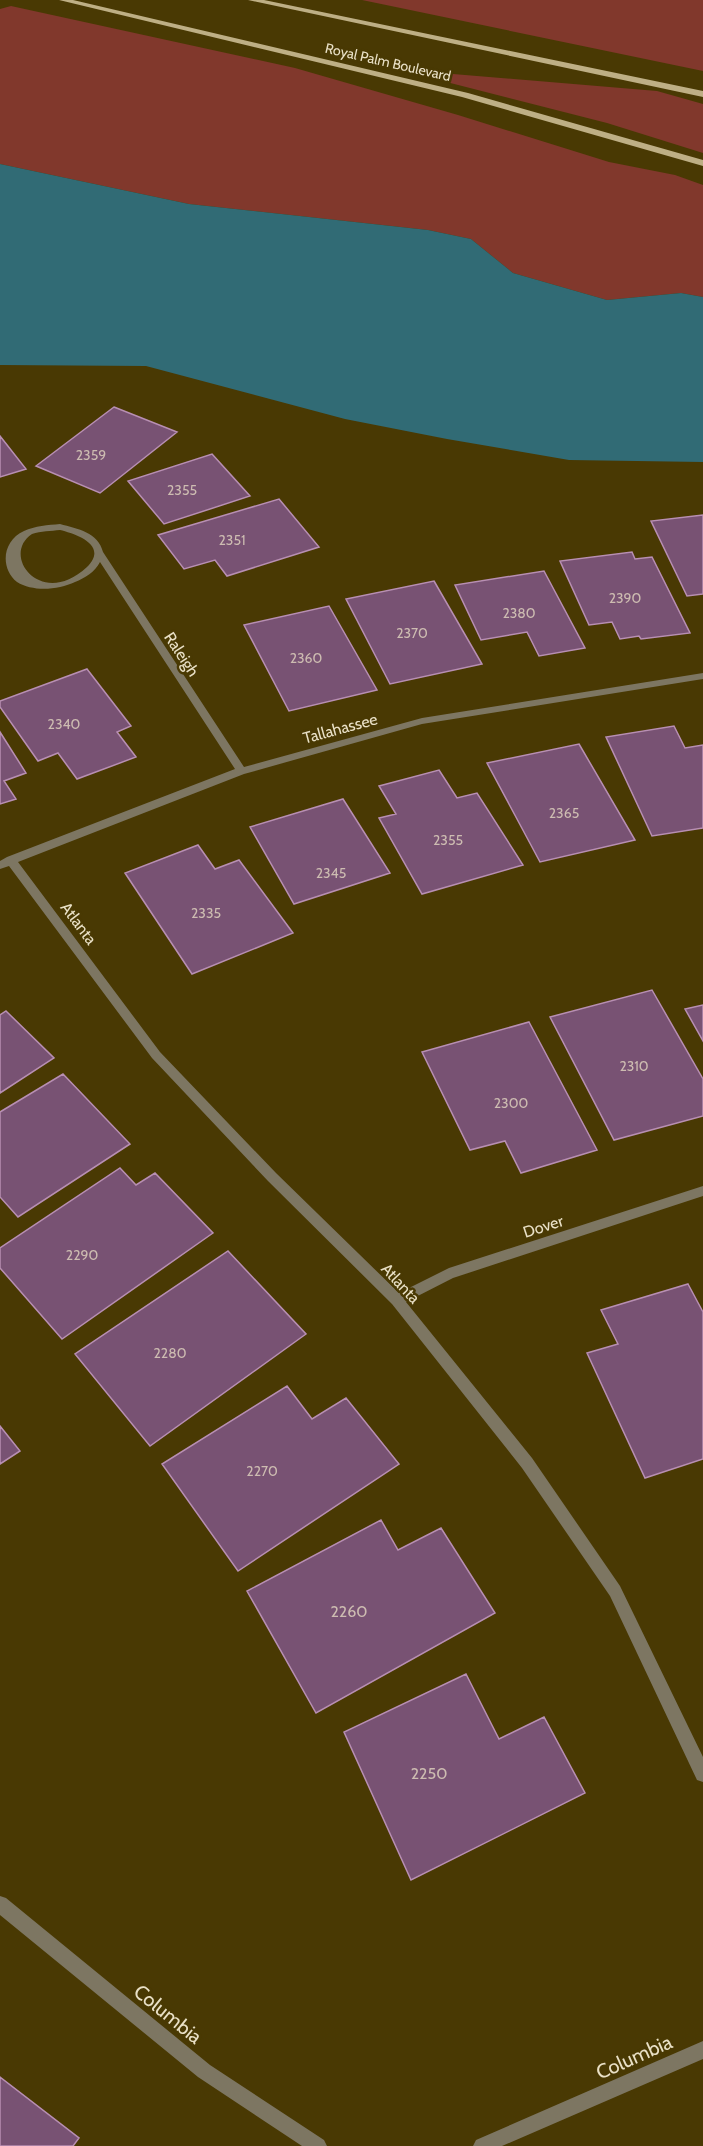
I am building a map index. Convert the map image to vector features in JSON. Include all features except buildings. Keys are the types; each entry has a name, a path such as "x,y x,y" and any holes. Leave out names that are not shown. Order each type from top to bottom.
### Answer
{"main road":[{"name":"Royal Palm Boulevard","path":"63,0 452,91 633,140 703,163"},
{"name":"Royal Palm Boulevard","path":"252,0 703,94"}],"street":[{"name":"Raleigh","path":"99,554 96,564 88,573 59,585 27,582 14,577 6,568 4,559 7,548 22,536 44,528 60,527 76,530 88,536 96,544 99,554 241,771"},
{"name":"Tallahassee","path":"5,862 241,771 422,721 703,676"},
{"name":"Atlanta","path":"5,862 156,1055 272,1176 397,1300 527,1463 615,1591 703,1774"},
{"name":"Dover","path":"397,1300 449,1274 703,1191"},
{"name":"Columbia","path":"0,1904 204,2071 318,2146"},
{"name":"Columbia","path":"482,2146 703,2050"}],"shaded area":[{"path":"362,0 703,0 703,71"},
{"path":"11,6 295,68 609,162 675,175 703,185 703,297 681,293 607,300 513,273 471,239 428,230 189,204 0,164 0,9"},
{"path":"429,72 657,91 703,104 703,153 607,123 423,76"}],"water":[{"path":"0,164 189,204 428,230 471,239 513,273 607,300 681,293 703,297 703,462 569,460 447,439 345,419 146,366 0,365"}]}
